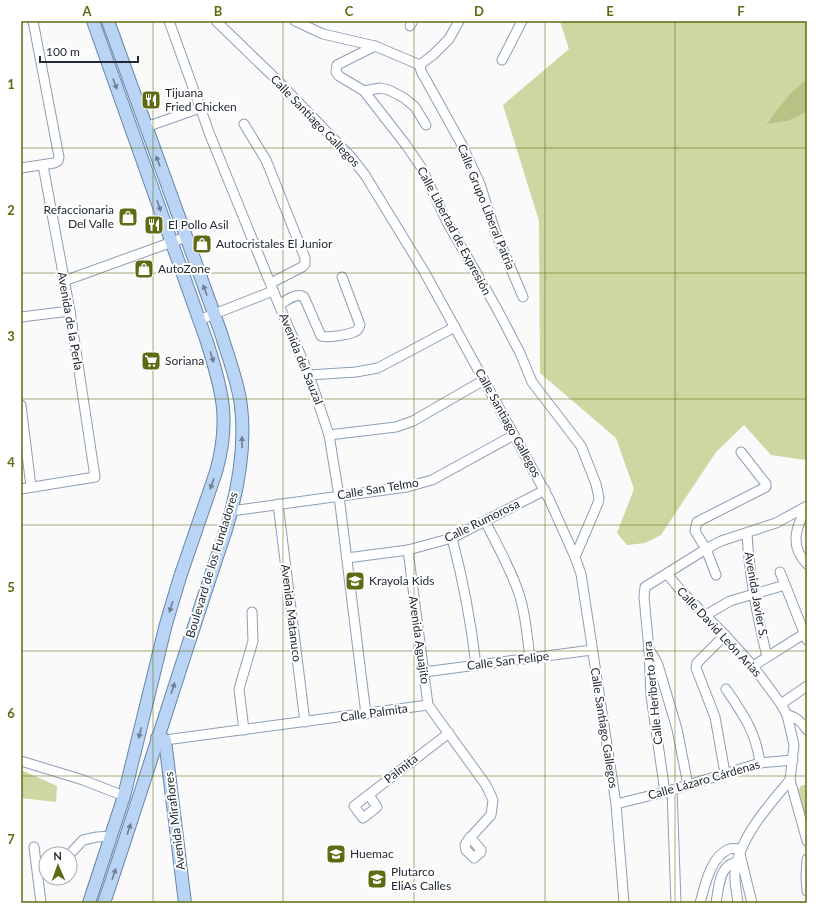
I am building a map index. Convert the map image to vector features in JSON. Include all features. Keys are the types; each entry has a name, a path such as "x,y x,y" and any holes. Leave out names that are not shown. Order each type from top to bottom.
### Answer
{"main road":[{"name":"Boulevard de los Fundadores","path":"89,903 124,796 166,624 180,577 220,458 224,429 222,398 200,320 92,21"},
{"name":"Boulevard de los Fundadores","path":"104,903 134,813 161,739 231,511 240,473 242,452 241,406 236,383 214,314 108,21"},
{"name":"Avenida Miraflores","path":"161,739 185,903"},
{"path":"124,796 132,806 134,813"}],"street":[{"path":"21,168 54,163 58,161 59,157 33,21"},
{"name":"Avenida del Sauzal","path":"169,21 210,135 309,375 329,435 339,496 366,714"},
{"name":"Calle Santiago Gallegos","path":"216,21 276,79 361,169 425,273 455,327 544,490 575,557 580,574 616,804 624,903"},
{"path":"295,21 324,34 375,46 420,65 434,54 448,39 458,21"},
{"path":"502,60 522,21"},
{"name":"Calle Libertad de Expresión","path":"375,46 337,65 336,69 339,76 364,91 406,145 421,168 447,222 496,307 520,353 532,382 581,446 596,484 599,498 598,503 575,557"},
{"name":"Calle Grupo Liberal Patria","path":"420,65 421,71 462,145 480,184 495,231 523,297"},
{"path":"364,91 380,88 389,90 404,98 415,107 426,125"},
{"path":"146,127 200,108"},
{"path":"200,320 272,287 305,264 305,258 266,160 244,124"},
{"name":"Avenida de la Perla","path":"31,487 94,477 70,311 43,165"},
{"path":"64,280 186,237"},
{"path":"279,305 298,295 301,295 304,297 321,336 326,338 354,332 360,325 342,277"},
{"path":"21,317 70,311"},
{"path":"309,375 356,372 378,368 455,327"},
{"path":"329,435 396,427 405,424 413,421 484,380"},
{"path":"21,405 31,487 21,489"},
{"name":"Calle San Telmo","path":"231,511 407,487 432,480 514,435"},
{"path":"716,576 706,549 695,531 697,522 766,487 766,484 741,452"},
{"name":"Calle Rumorosa","path":"347,558 408,550 452,538 544,490"},
{"name":"Avenida Matanuco","path":"278,504 305,722"},
{"path":"667,574 706,549 728,538 776,523 807,506"},
{"path":"807,506 797,528 796,537 796,547 801,558 807,564"},
{"path":"485,521 511,573 520,596 530,658"},
{"name":"Avenida Javier S.","path":"747,533 748,559 760,628 768,657"},
{"path":"452,538 472,626 476,665"},
{"name":"Avenida Aguajito","path":"408,550 428,705"},
{"path":"753,666 806,635 780,572"},
{"name":"Calle Heriberto Jara","path":"667,574 645,588 643,593 649,650 651,696 669,791 676,903"},
{"name":"Calle David León Arias","path":"667,574 683,593 725,634 753,666 781,704 787,715 794,745 790,780"},
{"path":"706,616 730,601 785,585"},
{"path":"244,730 239,689 253,641 252,612"},
{"path":"725,634 697,663 696,668 715,716 725,773"},
{"name":"Calle San Felipe","path":"424,672 592,650"},
{"path":"649,650 658,665 677,729 688,785"},
{"path":"781,704 807,686"},
{"path":"726,688 753,734 758,748 760,763"},
{"path":"428,705 486,785 493,800 491,815 469,839"},
{"name":"Calle Palmita","path":"161,739 244,730 428,705"},
{"path":"787,715 801,722 807,730"},
{"name":"Palmita","path":"369,795 377,807 364,818 354,806 449,733"},
{"name":"Calle Lázaro Cárdenas","path":"616,804 669,791 760,763 793,760"},
{"path":"21,761 83,780 124,796"},
{"path":"790,780 807,841"},
{"path":"738,903 735,874 740,851 763,813 790,780"},
{"path":"77,846 82,840 111,836"},
{"path":"34,847 41,903"},
{"path":"700,903 711,870 720,854 730,849 740,851"},
{"path":"740,851 752,903"},
{"path":"807,859 807,891"},
{"path":"716,903 719,886 724,872 727,867 737,862"}],"green space":[{"path":"560,21 807,21 807,79 766,123 788,121 807,112 807,458 805,460 771,455 744,425 716,452 661,535 645,543 627,545 617,533 634,489 616,438 540,373 539,221 503,105 569,49"},
{"path":"807,79 807,112 788,121 766,124 790,94"},
{"path":"21,770 57,786 56,802 21,798"},
{"path":"802,785 807,785 807,814 798,809 794,795"}],"place":[{"name":"Tijuana Fried Chicken","path":"151,100"},
{"name":"Refaccionaria Del Valle","path":"128,217"},
{"name":"El Pollo Asil","path":"154,225"},
{"name":"Autocristales El Junior","path":"202,244"},
{"name":"AutoZone","path":"144,269"},
{"name":"Soriana","path":"151,361"},
{"name":"Krayola Kids","path":"355,581"},
{"name":"Huemac","path":"336,854"},
{"name":"Plutarco EliAs Calles","path":"377,879"}]}
